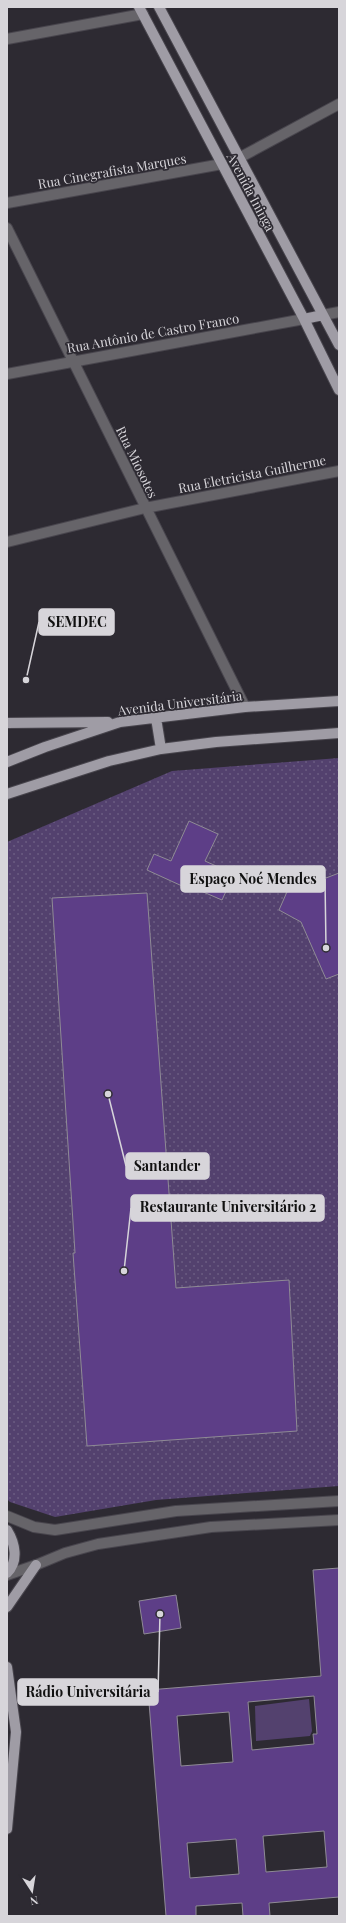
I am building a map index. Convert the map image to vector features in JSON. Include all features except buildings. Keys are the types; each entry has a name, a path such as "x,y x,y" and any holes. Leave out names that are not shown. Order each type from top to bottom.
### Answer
{"main road":[{"path":"141,11 158,7"},
{"name":"Avenida Ininga","path":"158,7 339,345"},
{"name":"Avenida Ininga","path":"141,11 304,319 339,390"},
{"path":"222,164 239,158"},
{"path":"304,319 323,315"},
{"name":"Avenida Universitária","path":"7,762 82,734 120,722 245,708 339,701"},
{"path":"156,718 161,749"},
{"path":"7,723 120,722"},
{"path":"7,794 109,761 161,749 216,742 339,733"},
{"path":"7,1530 15,1550 12,1566 7,1574"},
{"path":"7,1607 36,1565"},
{"path":"7,1667 16,1732 7,1829"}],"street":[{"path":"7,39 141,11"},
{"path":"239,158 339,104"},
{"name":"Rua Cinegrafista Marques","path":"7,203 222,164"},
{"name":"Rua Miosotes","path":"7,228 245,708"},
{"path":"323,315 339,312"},
{"name":"Rua Antônio de Castro Franco","path":"7,374 304,319"},
{"name":"Rua Eletricista Guilherme","path":"7,542 145,508 339,471"},
{"path":"7,1516 34,1527 55,1530 176,1511 339,1501"},
{"path":"7,1574 36,1565 65,1553 98,1544 204,1528 339,1520"}],"shaded area":[{"path":"339,758 339,1486 156,1500 55,1517 10,1502 7,1499 7,842 172,771"},
{"path":"309,1699 312,1731 310,1736 256,1741 255,1706"}],"place":[{"name":"SEMDEC","path":"26,680"},
{"name":"Espaço Noé Mendes","path":"326,948"},
{"name":"Santander","path":"108,1094"},
{"name":"Restaurante Universitário 2","path":"124,1271"},
{"name":"Rádio Universitária","path":"160,1614"}]}
